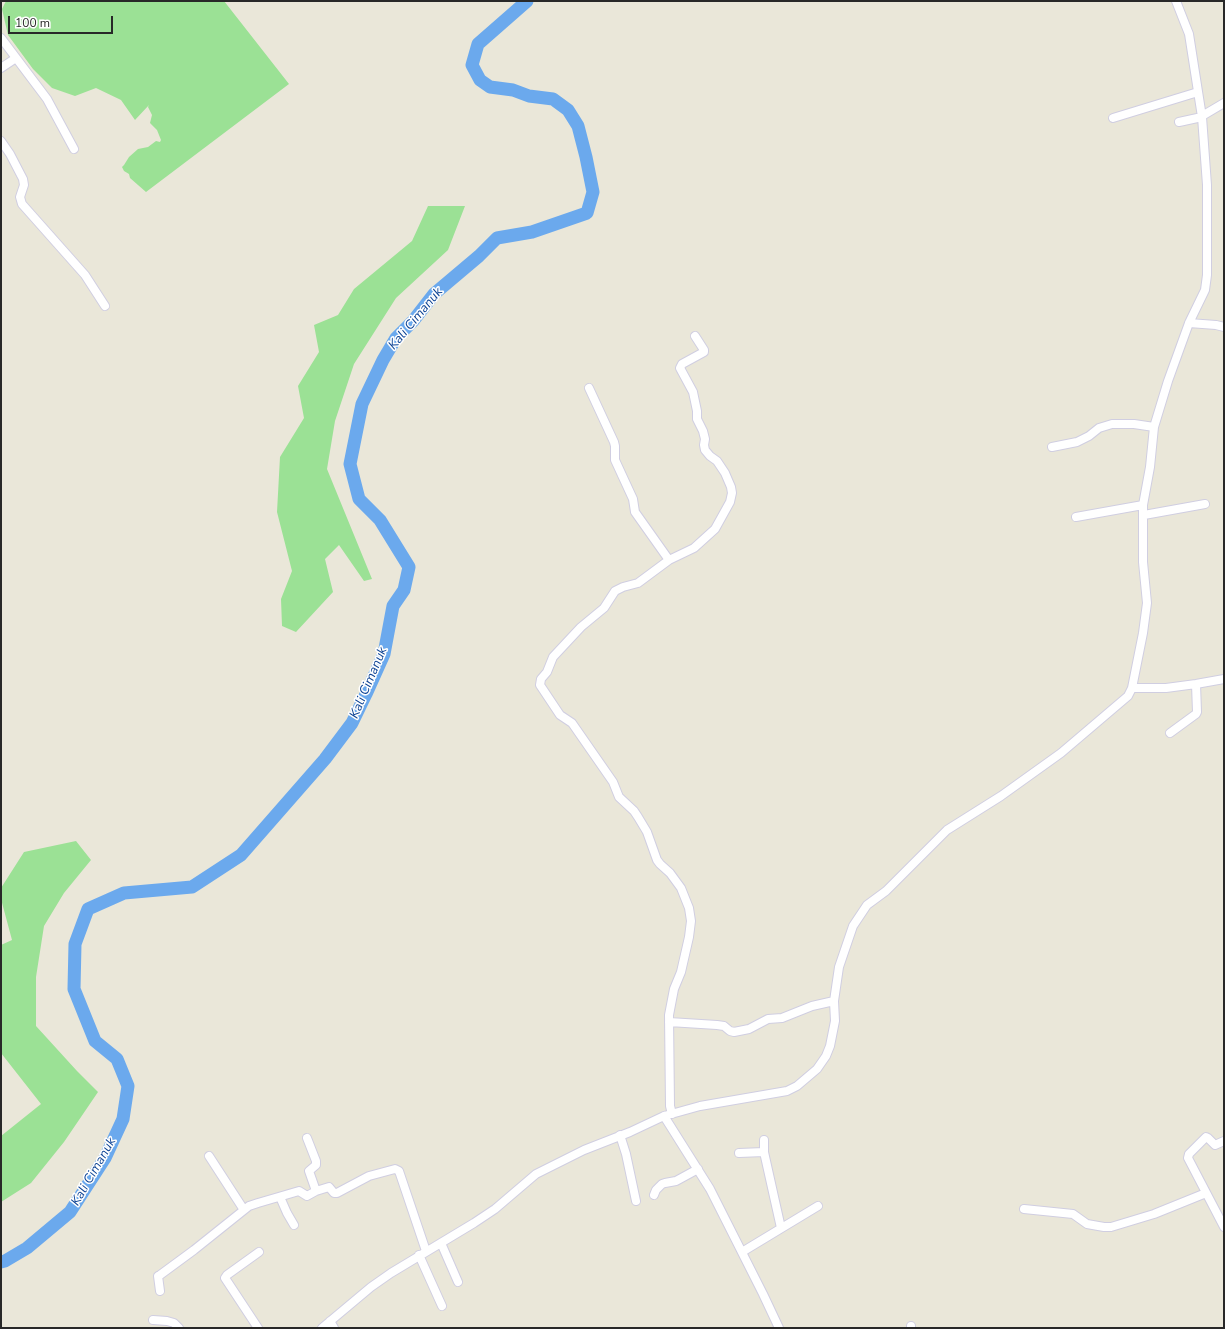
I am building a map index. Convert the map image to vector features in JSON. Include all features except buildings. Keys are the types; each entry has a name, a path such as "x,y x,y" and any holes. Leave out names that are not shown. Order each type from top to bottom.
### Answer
{"street":[{"path":"322,1328 332,1324 371,1287 495,1209 536,1174 584,1150 668,1115 700,1106 787,1091 797,1086 817,1069 826,1056 833,1036 835,1021 834,1001 838,967 853,926 867,905 886,891 947,830 1001,796 1061,753 1128,696 1132,688 1143,633 1146,603 1142,536 1144,515 1143,505 1150,467 1154,427 1168,381 1189,323 1205,290 1207,275 1207,185 1202,119 1189,34 1176,1"},
{"path":"1,38 47,99 74,149"},
{"path":"1,68 16,58"},
{"path":"1113,118 1198,92"},
{"path":"1179,122 1202,119 1224,103"},
{"path":"1,141 10,154 23,179 24,185 20,197 22,204 85,275 105,306"},
{"path":"1189,323 1224,327"},
{"path":"695,336 704,352 682,364 680,368 693,392 697,419 705,438 704,450 717,461 725,473 731,487 732,493 727,507 715,528 694,548 669,560 638,583 618,589 604,608 581,627 553,657 541,680 540,688 560,715 572,723 609,776 621,801 634,811 647,832 657,860 670,873 681,888 689,908 691,921 689,936 681,972 674,989 669,1022 670,1106 668,1115 710,1189 779,1328"},
{"path":"589,388 616,446 615,460 633,499 635,512 669,560"},
{"path":"1052,447 1077,442 1089,436 1098,428 1112,424 1134,424 1154,427"},
{"path":"1144,515 1205,504"},
{"path":"1076,517 1143,505"},
{"path":"1132,688 1166,688 1224,679"},
{"path":"1170,733 1196,714 1196,684"},
{"path":"669,1022 724,1026 730,1031 734,1032 749,1029 768,1019 782,1018 812,1006 834,1001"},
{"path":"620,1136 626,1154 636,1201"},
{"path":"1224,1141 1215,1145 1206,1137 1188,1156 1188,1160 1224,1227"},
{"path":"307,1138 316,1161 316,1165 309,1171 316,1191"},
{"path":"764,1140 764,1152 781,1228"},
{"path":"739,1153 764,1152"},
{"path":"209,1156 244,1210"},
{"path":"160,1291 158,1276 253,1204 300,1191 307,1196 316,1191 329,1187 334,1193 337,1193 369,1176 397,1169 423,1253 442,1306"},
{"path":"654,1196 656,1190 665,1182 676,1181 698,1169"},
{"path":"1024,1209 1072,1214 1087,1224 1111,1227 1154,1214 1206,1193"},
{"path":"280,1197 294,1225"},
{"path":"742,1252 818,1206"},
{"path":"441,1243 458,1282"},
{"path":"258,1328 225,1278 259,1252"},
{"path":"153,1320 174,1323 179,1328"}],"green space":[{"path":"6,1 224,1 289,84 146,192 130,178 129,174 124,171 122,167 129,157 138,149 148,147 156,141 160,142 161,140 157,130 150,123 152,115 148,107 149,105 135,120 121,100 96,88 75,96 52,88 33,69 8,35 2,9"},
{"path":"428,206 465,206 448,250 396,298 354,364 335,421 327,469 372,579 364,581 339,545 325,559 333,592 296,632 282,626 281,599 292,571 277,512 280,457 304,418 298,386 319,352 314,325 338,315 354,289 412,241"},
{"path":"76,841 91,860 64,893 44,926 36,977 36,1026 98,1092 64,1142 31,1183 1,1202 1,1136 41,1104 1,1053 1,945 12,940 1,899 1,888 24,852"}],"waterway":[{"name":"Kali Cimanuk","path":"1,1262 27,1248 70,1212 105,1158 123,1119 128,1086 117,1059 95,1041 74,989 75,944 88,909 124,893 192,887 241,855 325,759 352,723 384,654 393,606 404,590 409,567 380,520 359,499 350,464 362,404 383,360 396,338 413,321 434,294 479,256 497,238 532,232 587,213 593,192 578,126 568,110 553,99 529,96 513,90 490,87 480,80 472,65 478,44 527,1"}]}
